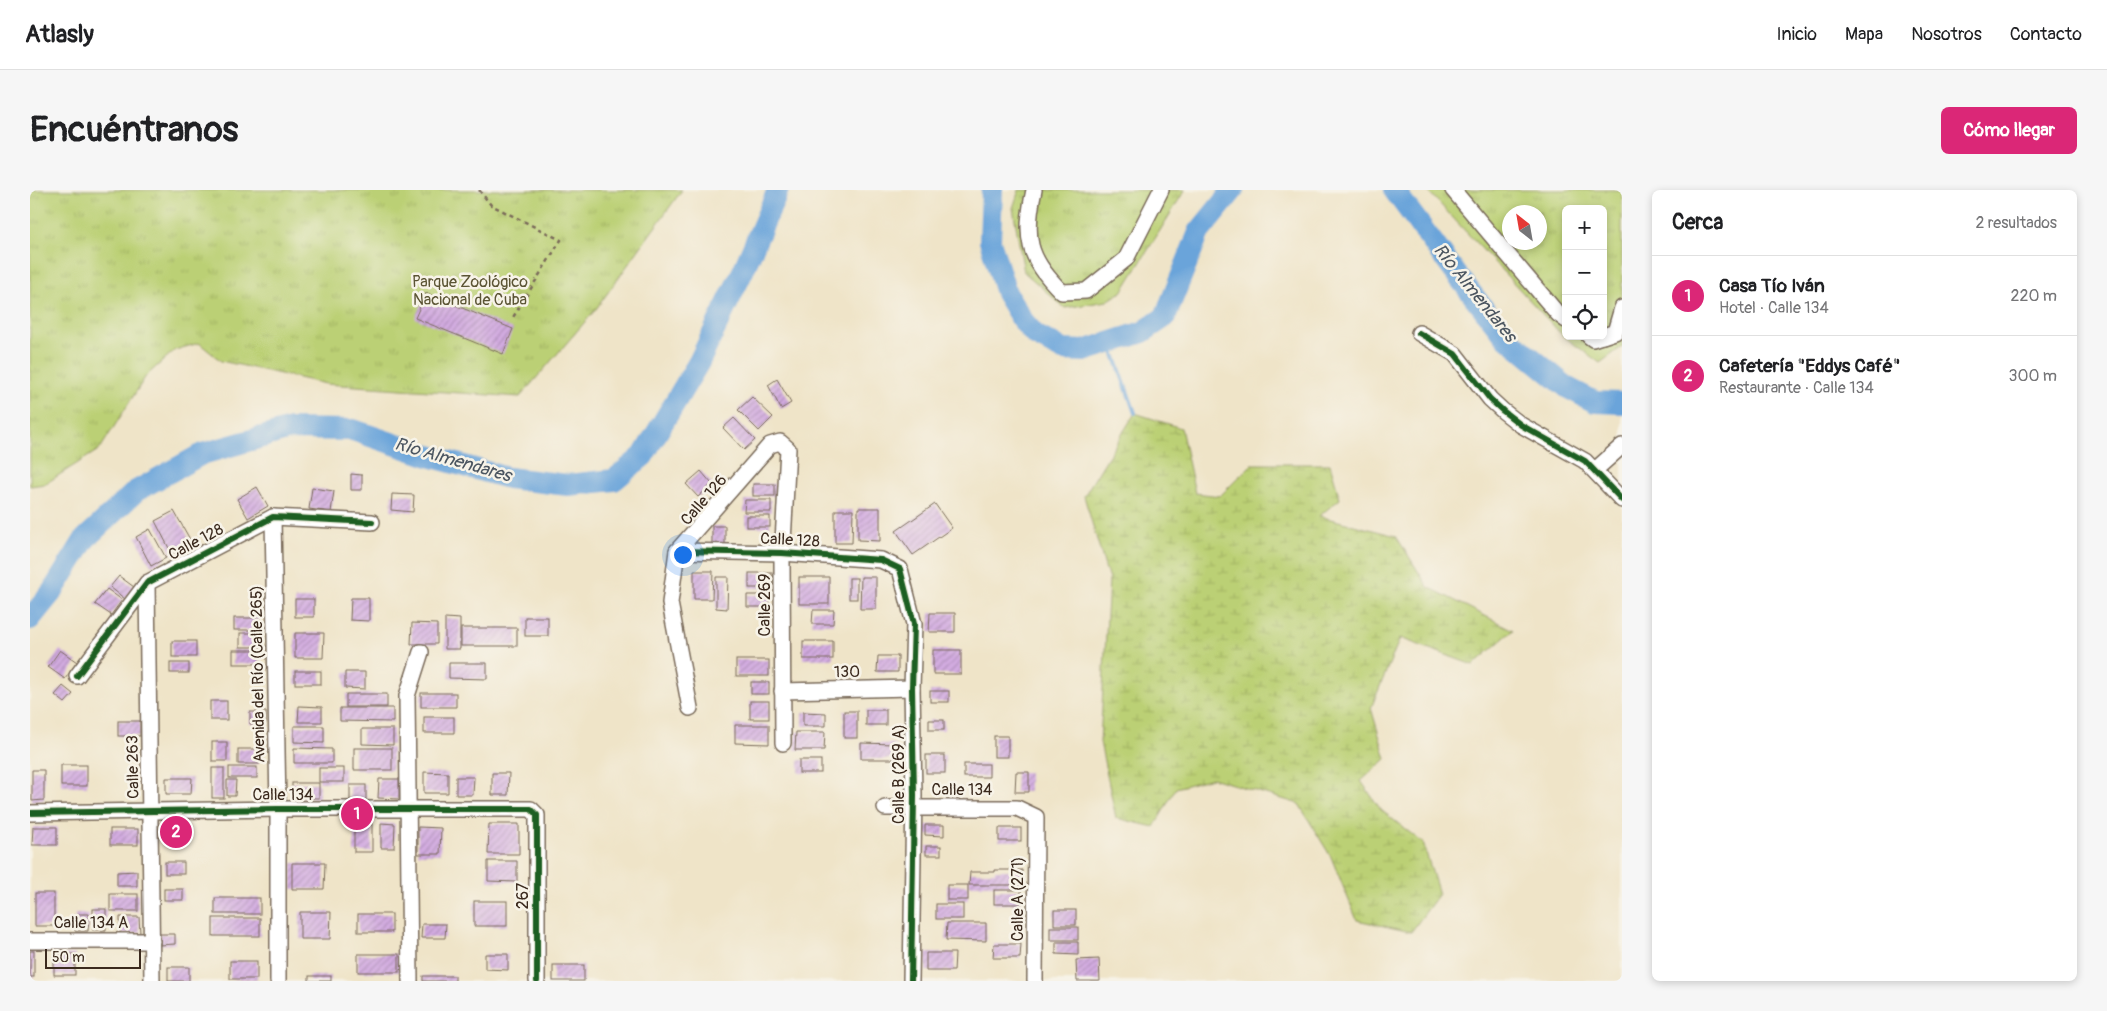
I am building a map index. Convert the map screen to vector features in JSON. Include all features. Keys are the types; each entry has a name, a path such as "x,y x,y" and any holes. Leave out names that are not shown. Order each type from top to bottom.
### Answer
{"street":[{"path":"1034,190 1028,218 1031,249 1043,274 1062,292 1086,291 1126,259 1161,190"},
{"path":"1453,190 1562,317"},
{"path":"1607,335 1615,332 1622,308"},
{"path":"1419,333 1455,354 1490,399 1503,411 1521,425 1585,461 1622,500"},
{"name":"Calle 126","path":"677,551 770,445 780,442"},
{"name":"Calle 269","path":"780,442 788,449 782,553 783,743"},
{"path":"1595,470 1622,446"},
{"path":"273,517 372,522"},
{"name":"Calle 128","path":"77,676 147,583 273,517"},
{"name":"Avenida del Río (Calle 265)","path":"273,517 278,809 278,981"},
{"path":"677,551 670,603 690,708"},
{"name":"Calle 128","path":"677,551 782,553 882,560 900,569"},
{"name":"Calle B (269 A)","path":"900,569 914,624 911,981"},
{"name":"Calle 263","path":"147,583 152,981"},
{"path":"410,981 407,696 421,652"},
{"name":"130","path":"782,691 912,688"},
{"name":"Calle 134","path":"885,808 1017,808 1036,817"},
{"name":"Calle 134","path":"30,813 278,809 531,809 536,812"},
{"name":"267","path":"536,812 537,981"},
{"name":"Calle A (271)","path":"1035,981 1036,817"},
{"name":"Calle 134 A","path":"30,941 152,940"}],"path":[{"path":"480,190 491,205 562,240 512,319"}],"green space":[{"name":"Parque Zoológico Nacional de Cuba","path":"30,190 682,190 596,309 520,397 326,384 221,361 199,343 175,350 146,376 100,449 45,484 30,486"},
{"path":"1019,190 1185,190 1122,292 1107,301 1065,308 1024,272 1013,208"},
{"path":"1427,190 1622,190 1622,347 1600,363 1568,340 1607,340 1607,205 1562,205 1562,335"},
{"path":"1135,413 1181,428 1195,493 1220,496 1252,464 1330,464 1340,499 1319,516 1396,536 1428,587 1513,630 1473,665 1400,638 1371,708 1386,759 1361,781 1381,810 1423,843 1439,894 1411,932 1357,920 1331,857 1299,804 1212,778 1176,788 1154,827 1116,818 1100,742 1109,580 1084,496"}],"building":[{"path":"426,293 513,329 503,354 415,318"},
{"path":"777,379 791,403 781,409 768,385"},
{"path":"752,397 773,417 759,431 738,410"},
{"path":"734,418 755,440 744,450 723,428"},
{"path":"701,471 712,484 698,497 686,484"},
{"path":"351,474 362,475 362,490 351,490"},
{"path":"753,484 775,484 775,496 753,496"},
{"path":"257,487 268,506 248,518 237,499"},
{"path":"312,488 334,491 331,512 309,509"},
{"path":"392,494 414,495 413,512 391,510"},
{"path":"745,500 771,500 771,512 744,512"},
{"path":"935,504 952,528 913,555 896,531"},
{"path":"858,508 880,508 880,541 858,540"},
{"path":"835,510 853,510 852,543 835,543"},
{"path":"174,511 192,543 172,554 155,521"},
{"path":"746,516 770,516 770,527 746,527"},
{"path":"712,526 725,526 725,544 712,544"},
{"path":"150,529 166,558 151,566 136,537"},
{"path":"694,571 713,571 712,599 694,599"},
{"path":"749,573 772,573 772,588 749,588"},
{"path":"119,576 134,587 125,599 110,587"},
{"path":"716,577 728,577 727,609 716,608"},
{"path":"799,577 829,577 829,604 799,604"},
{"path":"861,577 876,577 876,609 860,609"},
{"path":"849,578 857,578 857,599 849,599"},
{"path":"107,589 122,600 111,615 95,604"},
{"path":"747,595 770,595 769,607 747,607"},
{"path":"351,598 369,598 369,621 350,620"},
{"path":"295,599 314,599 314,617 295,617"},
{"path":"813,610 834,610 833,624 812,624"},
{"path":"930,613 955,613 955,632 929,632"},
{"path":"525,617 548,617 548,636 525,636"},
{"path":"234,618 259,618 259,630 234,630"},
{"path":"445,618 460,619 460,649 445,649"},
{"path":"412,623 437,624 437,644 411,644"},
{"path":"461,628 517,628 517,646 461,646"},
{"path":"240,633 260,633 260,647 240,647"},
{"path":"295,633 324,633 323,658 295,658"},
{"path":"172,641 196,641 196,657 172,657"},
{"path":"803,641 833,641 833,659 803,659"},
{"path":"60,650 77,662 65,679 48,667"},
{"path":"233,650 260,650 260,664 233,664"},
{"path":"933,650 961,650 961,674 933,674"},
{"path":"878,656 898,656 898,672 877,672"},
{"path":"736,660 769,660 769,676 736,676"},
{"path":"170,663 189,663 189,673 170,673"},
{"path":"449,663 487,663 487,679 449,678"},
{"path":"295,671 321,671 321,684 295,684"},
{"path":"345,672 365,672 365,689 345,688"},
{"path":"751,682 769,682 769,694 751,694"},
{"path":"63,686 73,694 65,703 55,695"},
{"path":"930,691 949,691 949,702 930,702"},
{"path":"421,693 456,693 456,707 421,707"},
{"path":"346,694 387,694 387,707 346,707"},
{"path":"210,701 227,701 227,720 210,720"},
{"path":"750,701 769,701 769,719 750,719"},
{"path":"299,706 322,707 322,722 298,722"},
{"path":"340,708 393,708 393,722 340,721"},
{"path":"866,710 886,710 886,725 866,725"},
{"path":"844,711 857,711 857,738 844,738"},
{"path":"250,712 266,712 266,723 250,724"},
{"path":"803,712 826,713 826,726 803,726"},
{"path":"424,717 454,717 454,733 424,733"},
{"path":"929,720 944,720 944,730 929,730"},
{"path":"118,721 140,721 140,736 118,736"},
{"path":"735,725 769,725 769,744 735,743"},
{"path":"294,726 324,726 324,743 294,742"},
{"path":"362,729 393,729 393,745 362,744"},
{"path":"796,732 825,732 824,750 795,750"},
{"path":"994,736 1008,736 1008,757 994,757"},
{"path":"212,742 227,742 227,761 212,761"},
{"path":"861,743 895,744 895,759 861,759"},
{"path":"294,748 332,749 332,763 294,763"},
{"path":"354,748 392,748 392,770 354,770"},
{"path":"238,749 259,749 259,764 238,764"},
{"path":"926,755 945,755 945,773 926,773"},
{"path":"799,760 821,760 821,773 799,773"},
{"path":"964,764 989,764 989,777 964,777"},
{"path":"61,765 87,765 87,786 61,786"},
{"path":"229,767 257,767 257,778 229,778"},
{"path":"212,768 224,768 224,798 212,798"},
{"path":"319,768 344,768 344,782 319,782"},
{"path":"32,770 44,770 44,800 32,801"},
{"path":"424,772 448,773 448,793 424,793"},
{"path":"1016,772 1029,772 1029,792 1015,792"},
{"path":"492,773 509,773 508,795 492,795"},
{"path":"456,777 474,777 473,795 456,795"},
{"path":"166,778 192,778 191,794 166,794"},
{"path":"379,779 399,779 399,799 378,798"},
{"path":"227,780 236,780 235,796 227,796"},
{"path":"292,783 319,783 319,798 292,798"},
{"path":"350,785 366,785 366,800 350,800"},
{"path":"162,819 185,819 185,839 162,839"},
{"path":"381,823 395,824 394,848 381,848"},
{"path":"354,824 372,824 372,852 354,852"},
{"path":"489,824 519,824 519,854 488,854"},
{"path":"925,825 944,825 944,836 925,835"},
{"path":"33,827 57,827 57,845 32,845"},
{"path":"418,827 441,828 440,854 418,854"},
{"path":"999,828 1021,828 1021,841 999,841"},
{"path":"110,829 138,829 138,845 110,845"},
{"path":"926,846 941,846 941,855 926,855"},
{"path":"488,861 517,861 517,882 488,881"},
{"path":"165,862 184,862 184,874 165,874"},
{"path":"292,863 325,863 324,889 292,889"},
{"path":"995,870 1022,870 1022,885 969,885 970,872 995,872"},
{"path":"137,871 137,886 117,886 117,872"},
{"path":"947,885 968,885 968,900 947,900"},
{"path":"164,889 183,889 183,900 164,900"},
{"path":"994,890 1021,890 1021,904 994,904"},
{"path":"35,893 54,893 54,926 35,926"},
{"path":"110,894 138,894 138,911 110,911"},
{"path":"215,898 260,898 260,914 215,914"},
{"path":"474,901 507,901 507,926 474,926"},
{"path":"936,904 963,904 963,919 936,919"},
{"path":"93,909 106,909 106,930 93,930"},
{"path":"1054,910 1076,910 1076,925 1054,925"},
{"path":"300,912 331,912 330,939 300,939"},
{"path":"75,914 89,914 88,931 75,931"},
{"path":"358,914 392,914 392,932 358,932"},
{"path":"120,917 139,917 140,933 120,933"},
{"path":"213,918 260,918 260,936 213,936"},
{"path":"947,923 986,923 986,941 946,940"},
{"path":"422,924 446,924 445,938 421,938"},
{"path":"1050,927 1078,927 1078,940 1050,940"},
{"path":"160,934 175,934 175,944 160,945"},
{"path":"1056,942 1078,942 1078,955 1056,954"},
{"path":"994,944 1021,944 1020,958 993,958"},
{"path":"30,951 34,951 34,977 30,977"},
{"path":"926,953 955,953 954,971 926,971"},
{"path":"54,954 75,954 75,975 54,975"},
{"path":"358,954 399,954 399,972 358,972"},
{"path":"485,954 508,954 508,970 485,969"},
{"path":"1099,959 1100,981 1077,981 1076,960"},
{"path":"230,961 257,961 257,979 230,979"},
{"path":"553,965 584,965 584,981 553,981"},
{"path":"168,967 189,967 189,981 168,981"},
{"path":"309,976 331,976 331,981 309,981"},
{"path":"423,976 455,976 455,981 423,981"}],"waterway":[{"name":"Río Almendares","path":"30,619 52,592 85,539 136,491 202,454 290,429 353,430 432,457 508,478 568,485 614,480 643,456 699,362 743,271 778,190"},
{"name":"Río Almendares","path":"992,190 990,241 1006,293 1023,321 1035,335 1063,350 1084,351 1143,332 1165,317 1199,232 1233,190"},
{"name":"Río Almendares","path":"1394,190 1505,336 1568,388 1595,402 1622,403"},
{"path":"1110,343 1135,413"}],"cycle path":[{"path":"1419,333 1455,354 1490,399 1503,411 1521,425 1585,461 1622,500"},
{"path":"77,676 147,583 273,517 372,522"},
{"path":"677,551 782,553 881,560 900,569 914,624 911,981"},
{"path":"30,813 278,809 531,809 537,815 537,981"}],"place":[{"name":"Casa Tío Iván","path":"357,814"},
{"name":"Cafetería \"Eddys Café\"","path":"176,832"}]}
